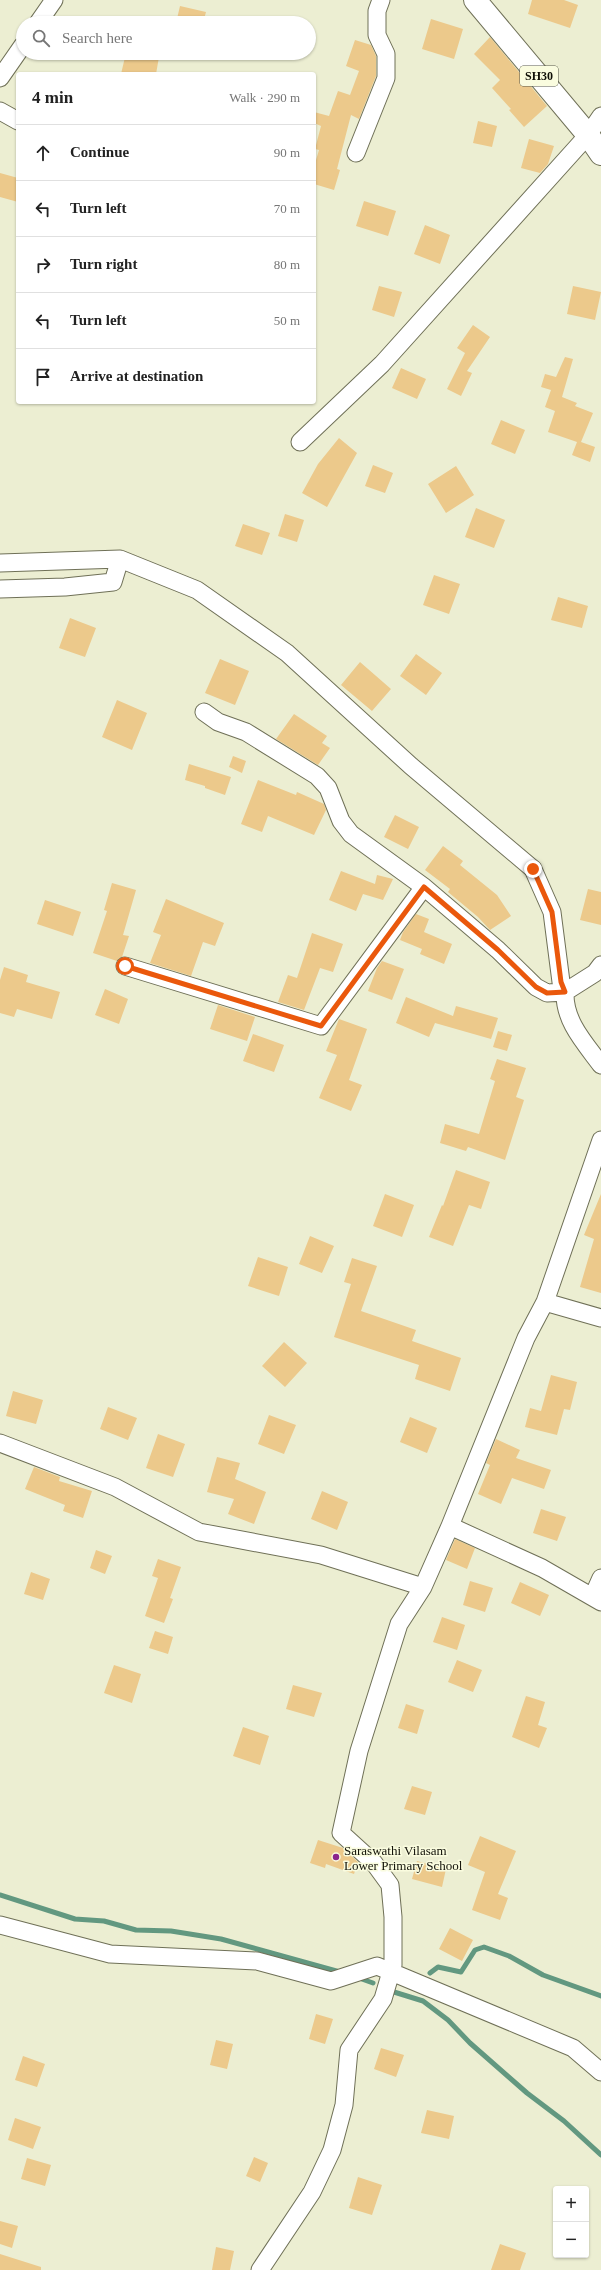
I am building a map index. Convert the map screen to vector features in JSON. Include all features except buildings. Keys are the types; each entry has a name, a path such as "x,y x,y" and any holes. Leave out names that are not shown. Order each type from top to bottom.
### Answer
{"main road":[{"name":"SH30","path":"475,0 588,135 601,154"}],"street":[{"path":"43,16 54,0"},
{"path":"356,153 386,78 386,54 377,35 377,11 381,0"},
{"path":"0,78 16,55"},
{"path":"0,111 16,120"},
{"path":"300,442 382,364 588,135 601,116"},
{"path":"0,589 65,587 113,582 120,559"},
{"path":"0,563 120,559 197,590 287,653 411,766 533,869 552,912 561,982 565,992 564,1005 568,1019 601,1064"},
{"path":"204,712 218,722 246,732 317,776 328,788 341,821 351,834 424,887 498,950 536,987 547,993 565,992 595,973 601,965"},
{"path":"125,966 321,1026 424,887"},
{"path":"260,2270 312,2192 332,2150 344,2106 349,2050 383,1999 391,1971 393,1917 390,1885 374,1863 341,1833 359,1751 399,1624 422,1587 450,1526 526,1338 545,1302 601,1140"},
{"path":"545,1302 601,1318"},
{"path":"0,1443 115,1487 199,1532 322,1555 422,1587"},
{"path":"450,1526 542,1568 597,1599 601,1578"},
{"path":"0,1925 110,1954 257,1961 331,1981 377,1966 573,2048 601,2072"}],"waterway":[{"path":"0,1895 75,1919 104,1921 136,1930 171,1931 221,1939 340,1972"},
{"path":"430,1973 438,1967 461,1972 475,1950 484,1947 509,1956 543,1975 601,1996"},
{"path":"359,1978 373,1983"},
{"path":"394,1992 423,2001 448,2020 470,2043 527,2093 564,2121 601,2155"}],"place":[{"name":"Saraswathi Vilasam Lower Primary School","path":"336,1857"}],"route":[{"path":"125,966 321,1026 424,887 498,950 536,987 547,993 565,992 561,982 552,912 533,869"}]}
